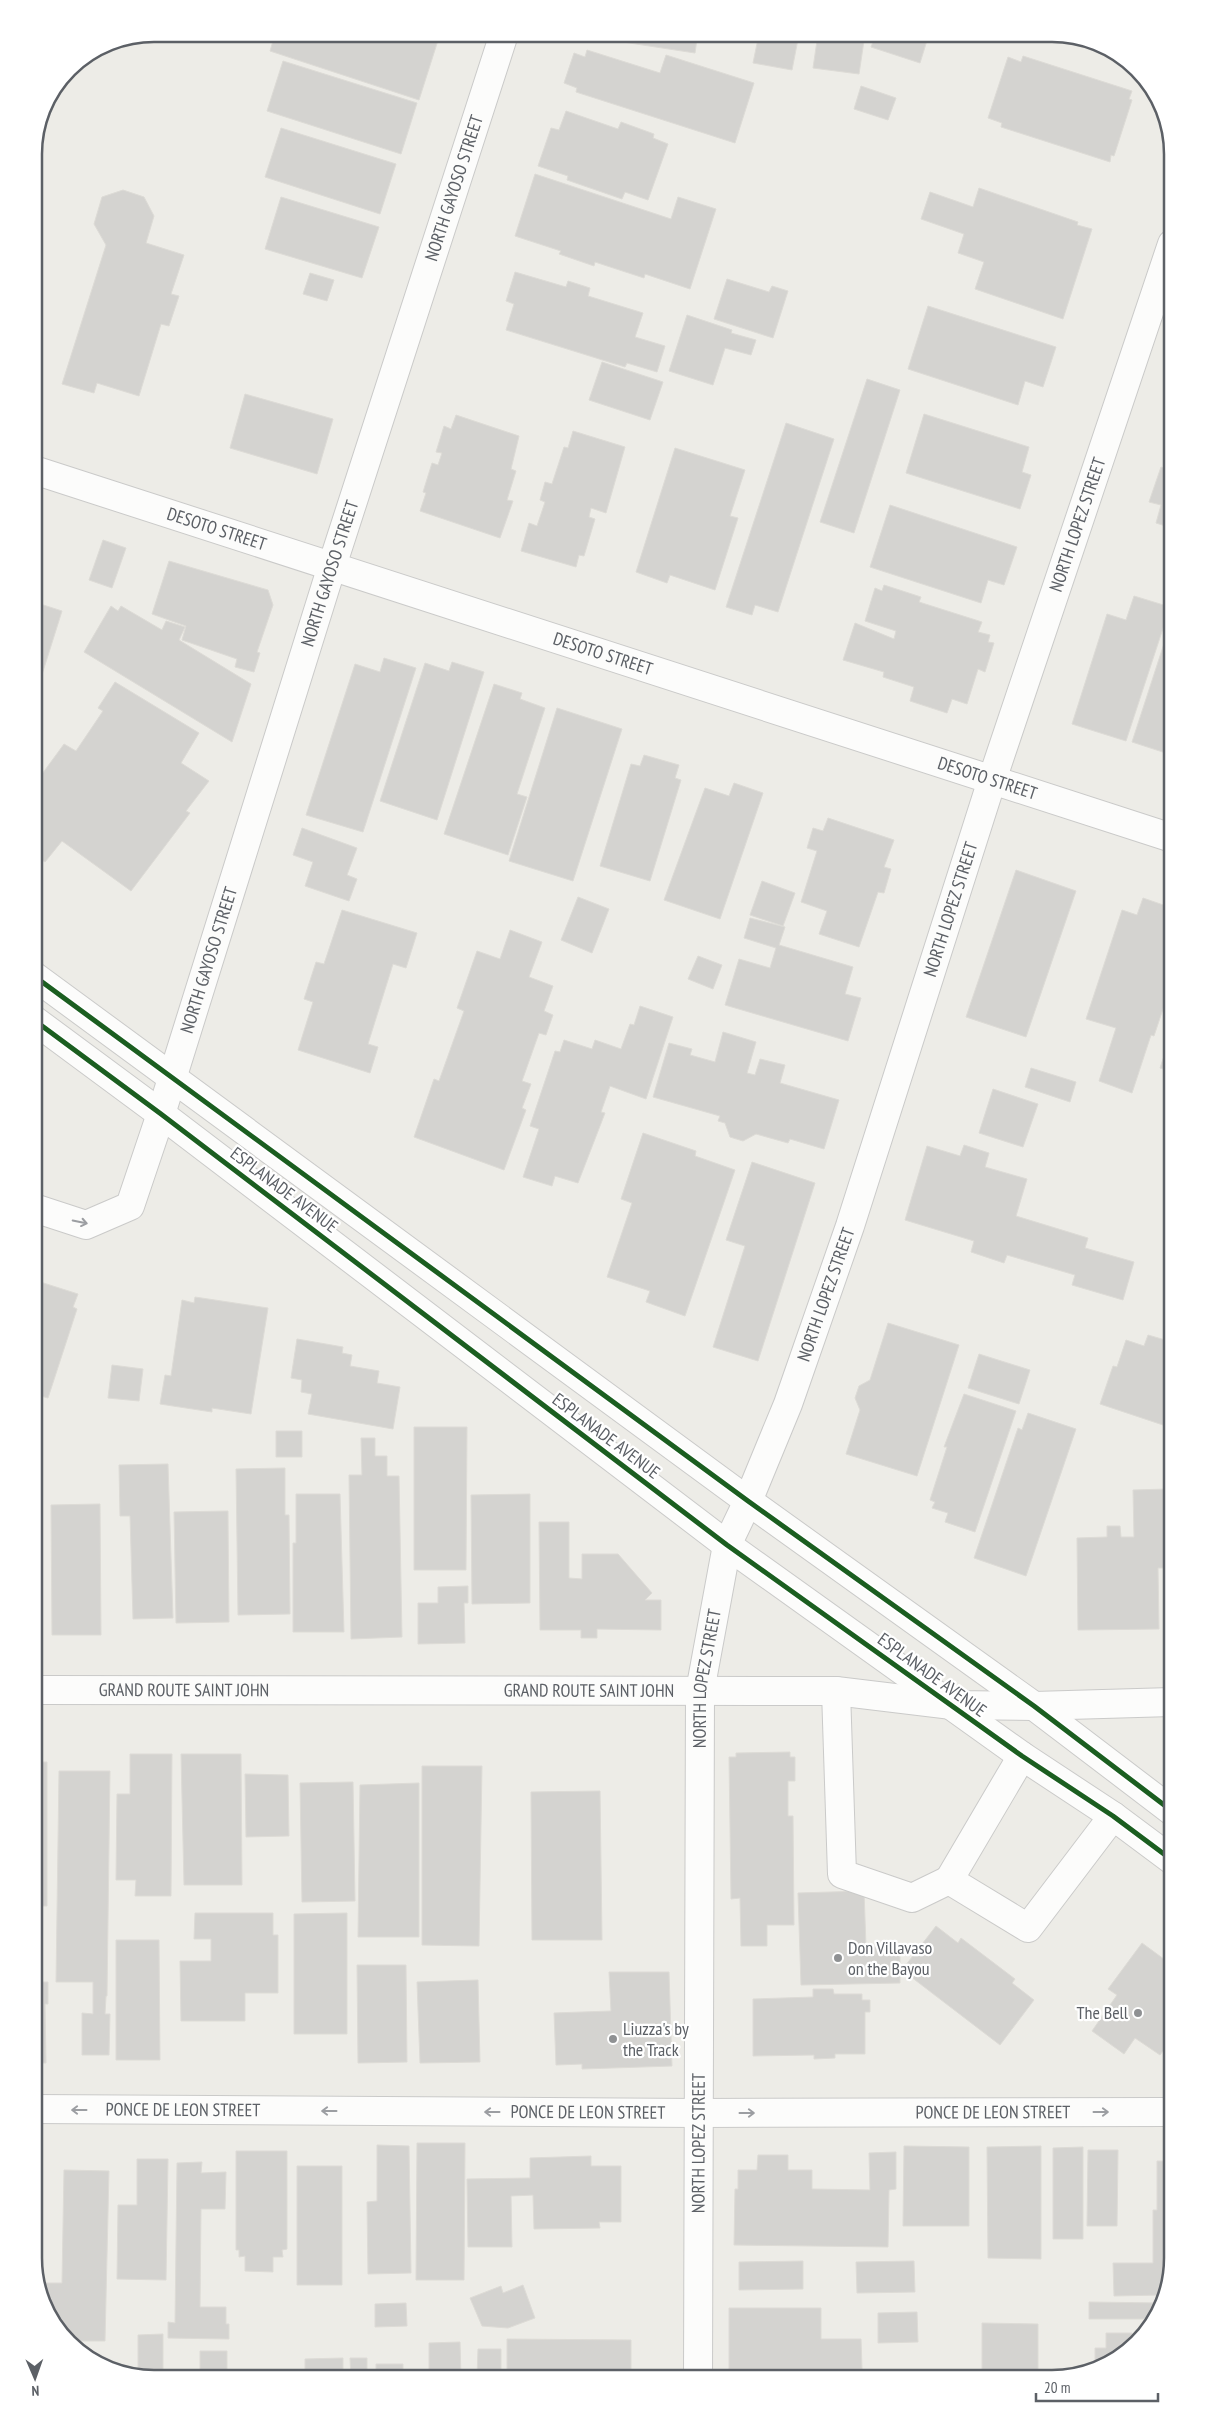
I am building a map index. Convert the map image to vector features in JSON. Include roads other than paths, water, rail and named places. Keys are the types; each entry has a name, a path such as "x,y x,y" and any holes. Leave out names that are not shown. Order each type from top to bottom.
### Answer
{"street":[{"name":"NORTH GAYOSO STREET","path":"42,1211 86,1225 130,1206 162,1114 332,566 501,42"},
{"name":"NORTH LOPEZ STREET","path":"698,2370 700,1691 727,1545 748,1501 788,1404 850,1226 992,780 1164,268"},
{"name":"DESOTO STREET","path":"43,473 1164,835"},
{"name":"ESPLANADE AVENUE","path":"43,982 748,1501 1034,1706 1164,1805"},
{"name":"ESPLANADE AVENUE","path":"43,1026 162,1114 727,1545 1022,1756 1113,1816 1164,1854"},
{"name":"GRAND ROUTE SAINT JOHN","path":"42,1690 836,1691 952,1706 1164,1702"},
{"path":"836,1691 842,1874 912,1898 949,1880 1022,1756"},
{"path":"949,1880 1028,1928 1113,1816"},
{"name":"PONCE DE LEON STREET","path":"42,2110 698,2113 1164,2112"}],"place":[{"name":"Don Villavaso on the Bayou","path":"838,1958"},
{"name":"The Bell","path":"1138,2013"},
{"name":"Liuzza's by the Track","path":"613,2039"}]}
